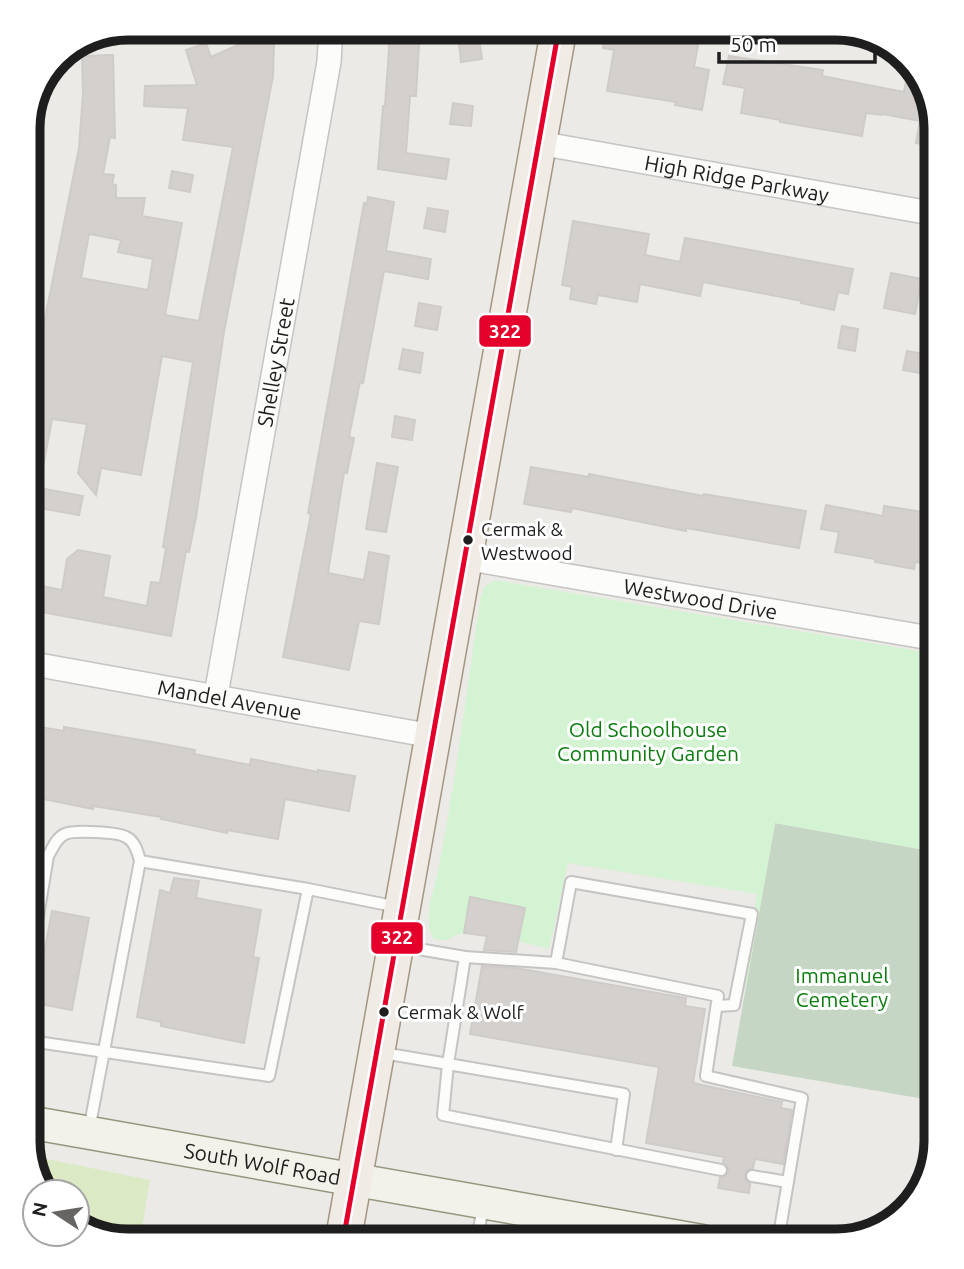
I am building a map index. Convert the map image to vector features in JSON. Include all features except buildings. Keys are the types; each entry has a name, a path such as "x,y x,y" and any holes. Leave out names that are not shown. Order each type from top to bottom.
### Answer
{"main road":[{"path":"345,1229 557,40"},
{"name":"South Wolf Road","path":"40,1124 633,1229"}],"street":[{"name":"Shelley Street","path":"216,695 329,62 330,40"},
{"name":"High Ridge Parkway","path":"539,143 924,212"},
{"name":"Westwood Drive","path":"464,558 924,637"},
{"name":"Mandel Avenue","path":"40,665 432,736"}],"lane":[{"path":"40,904 48,856 57,839 67,832 127,837 136,848 140,861 89,1133"},
{"path":"140,861 402,907"},
{"path":"556,963 570,882 752,914 734,1005 717,1006"},
{"path":"40,1041 270,1076 308,889"},
{"path":"396,945 465,957 556,963 718,996 706,1076 802,1098 780,1229"},
{"path":"465,957 443,1115 721,1170"},
{"path":"377,1052 624,1094 617,1150"},
{"path":"752,1176 788,1182"},
{"path":"479,1229 484,1203"}],"green space":[{"name":"Old Schoolhouse Community Garden","path":"495,580 924,652 924,850 775,823 746,987 743,988 757,894 568,863 549,949 479,934 461,934 446,940 434,939 430,932 430,904 451,800 484,587"},
{"name":"Immanuel Cemetery","path":"775,823 924,850 924,1099 732,1066"},
{"path":"42,1158 150,1180 142,1229 91,1220 91,1178 49,1178"}],"transit line":[{"name":"322","path":"345,1229 557,40"}],"place":[{"name":"Cermak & Westwood","path":"468,540"},
{"name":"Cermak & Wolf","path":"384,1012"}]}
